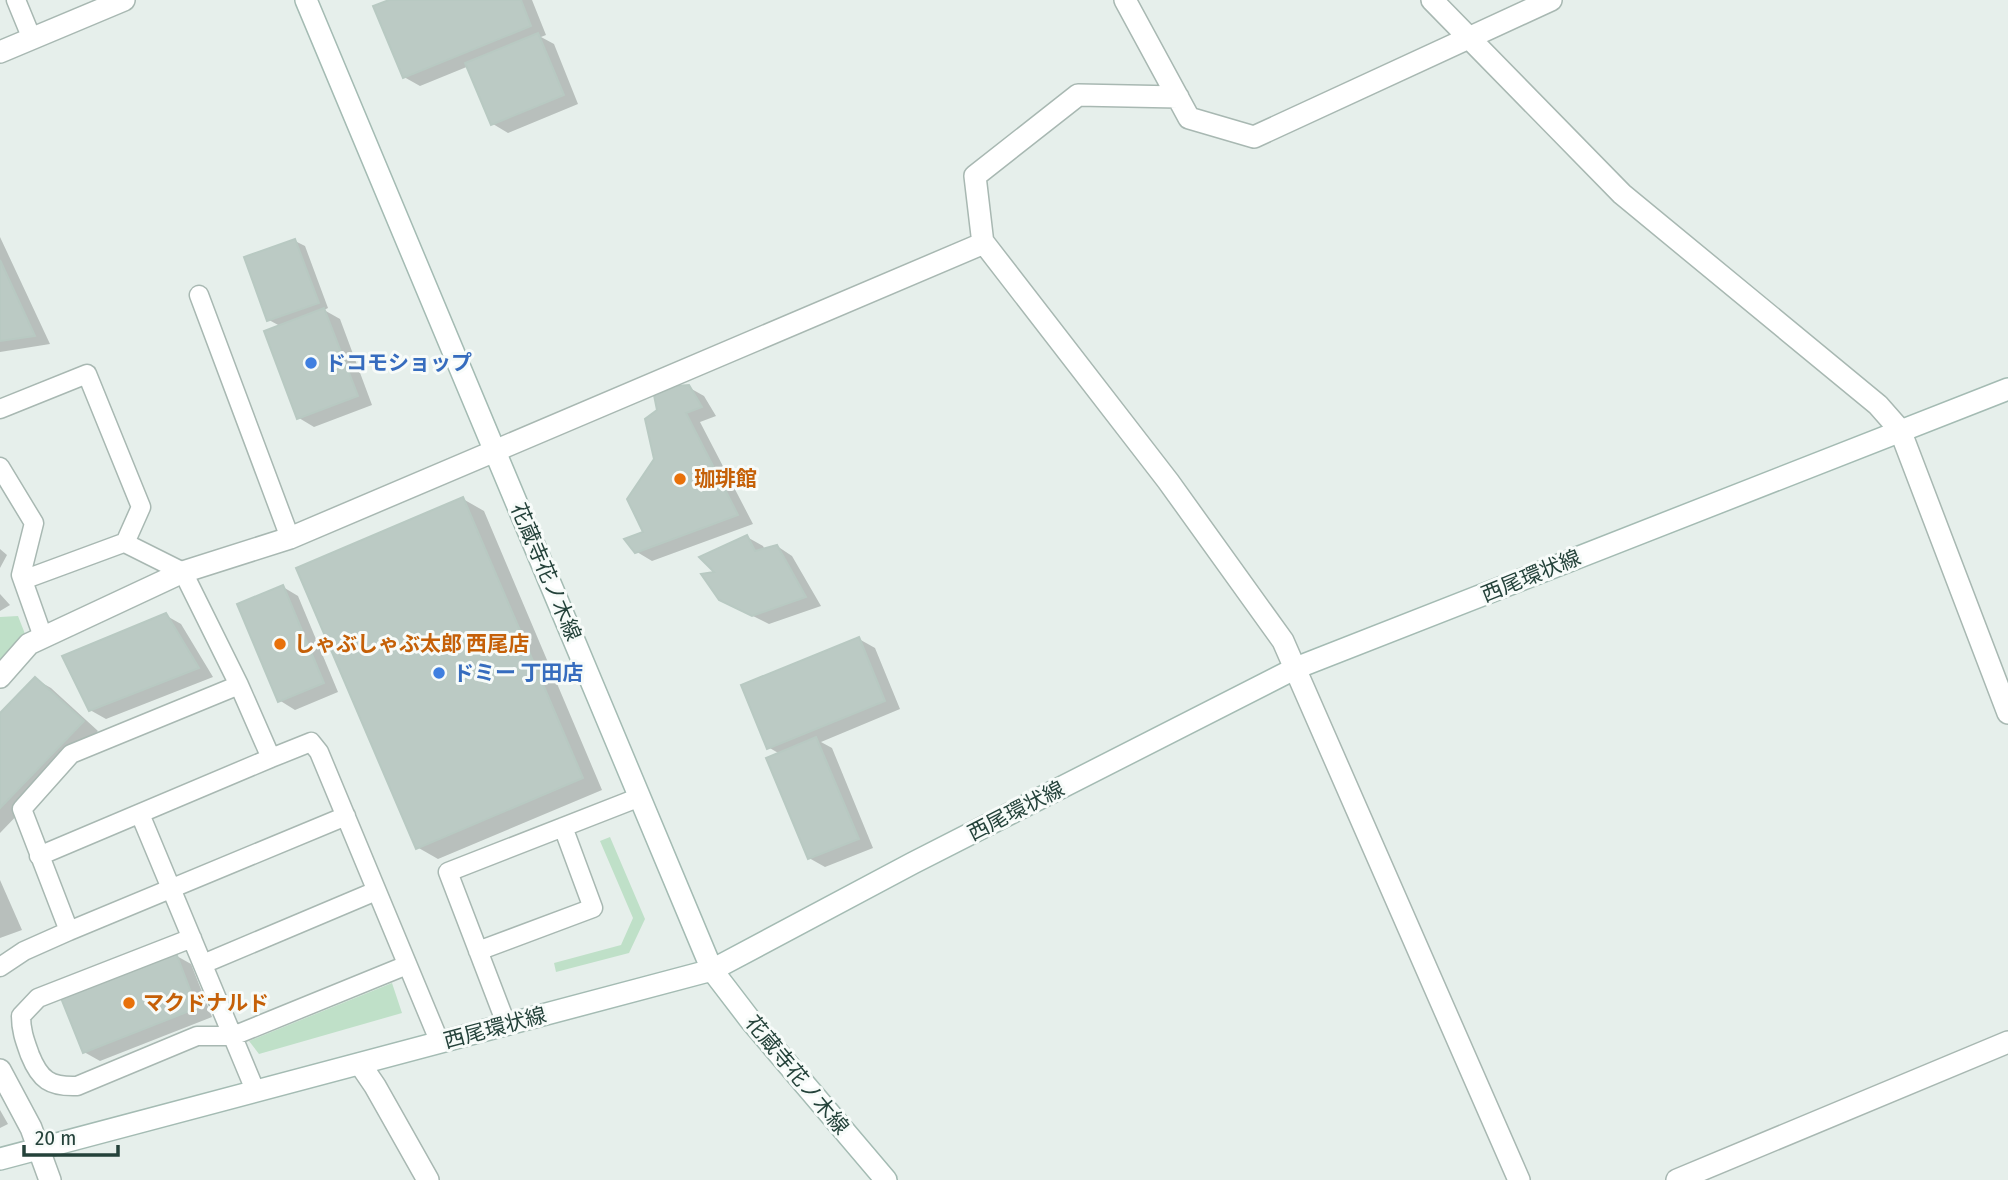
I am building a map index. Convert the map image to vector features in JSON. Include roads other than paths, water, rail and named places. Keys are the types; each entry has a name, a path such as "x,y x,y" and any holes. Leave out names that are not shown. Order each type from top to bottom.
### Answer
{"street":[{"path":"0,52 124,0"},
{"name":"花蔵寺花ノ木線","path":"306,0 712,970 751,1021 886,1180"},
{"path":"1125,0 1189,118 1254,137 1551,0"},
{"path":"1432,0 1622,194 1878,405 1900,430 2008,713"},
{"path":"1178,97 1078,95 975,176 983,244 1168,481 1283,641 1519,1180"},
{"path":"0,677 29,644 183,572 290,538 983,244"},
{"name":"西尾環状線","path":"0,1160 712,970 913,863 1296,668 2008,389"},
{"path":"1677,1180 2008,1042"},
{"path":"360,1064 428,1180"},
{"path":"0,1070 31,1128 50,1180"}],"lane":[{"path":"16,0 32,39"},
{"path":"200,295 290,538"},
{"path":"0,410 87,374 141,507 126,542 23,580"},
{"path":"0,467 34,523 21,576 43,637"},
{"path":"126,542 183,572 239,685 271,758"},
{"path":"69,931 22,809 71,754 239,685"},
{"path":"39,856 311,742 319,751 440,1043"},
{"path":"507,1026 447,872 640,797"},
{"path":"140,814 256,1090"},
{"path":"0,967 24,951 69,931 346,816"},
{"path":"478,951 593,908 563,827"},
{"path":"203,964 376,891"},
{"path":"192,938 38,998 21,1016 21,1031 38,1074 57,1084 77,1086 197,1036 233,1036 407,965"}],"place":[{"name":"ドコモショップ","path":"311,363"},
{"name":"珈琲館","path":"680,479"},
{"name":"しゃぶしゃぶ太郎 西尾店","path":"280,644"},
{"name":"ドミー 丁田店","path":"439,673"},
{"name":"マクドナルド","path":"129,1003"}]}
